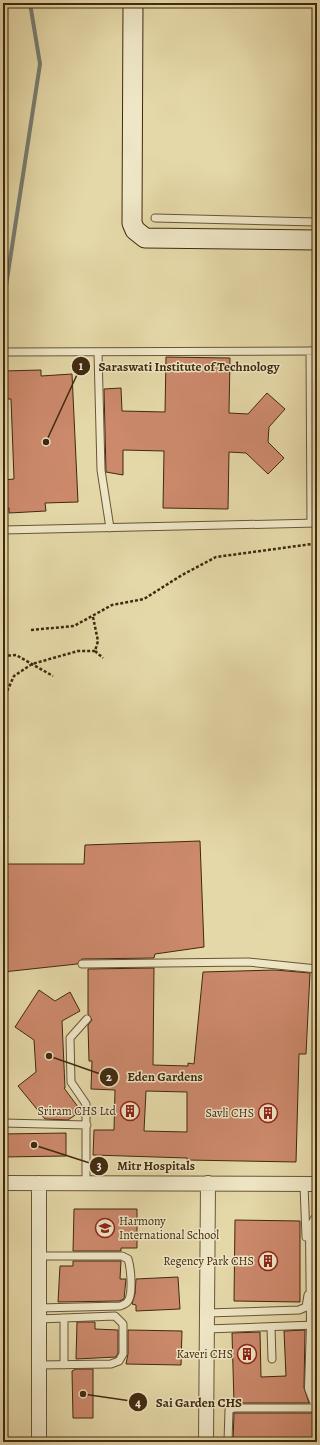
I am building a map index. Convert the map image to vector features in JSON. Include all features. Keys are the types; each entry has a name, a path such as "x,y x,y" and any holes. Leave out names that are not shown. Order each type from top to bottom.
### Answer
{"street":[{"path":"133,3 132,223 134,230 145,238 317,240"},
{"path":"3,1183 310,1184"},
{"path":"39,1183 39,1442"},
{"path":"206,1442 208,1183"},
{"path":"317,1221 313,1230 316,1325 312,1388 317,1400"}],"lane":[{"path":"154,218 317,222"},
{"path":"3,352 313,351 314,523 3,530"},
{"path":"98,352 101,470 110,528"},
{"path":"82,964 248,962 317,969"},
{"path":"86,1183 86,1104 71,1082 70,1038 87,1019"},
{"path":"3,1123 87,1126"},
{"path":"207,1313 299,1310 306,1307 308,1300 310,1184"},
{"path":"39,1314 120,1306 128,1302 130,1295 130,1267 128,1260 122,1256 40,1256"},
{"path":"39,1314 64,1318 115,1316 124,1324 123,1354 119,1361 111,1364 39,1365"},
{"path":"64,1318 64,1365"},
{"path":"207,1329 316,1325"},
{"path":"271,1327 272,1359"},
{"path":"228,1442 229,1410 241,1408 317,1409"}],"path":[{"path":"31,630 74,626 93,617 112,605 144,599 182,575 216,557 312,544 317,546"},
{"path":"93,617 98,641 95,652"},
{"path":"3,700 14,676 32,664 78,651 95,652 103,658"},
{"path":"3,656 16,655 53,676"},
{"path":"3,795 7,817 6,830 3,830"}],"building":[{"path":"166,357 230,358 229,413 248,414 267,393 285,409 269,427 268,442 284,458 268,474 246,453 229,452 228,509 163,508 164,451 123,450 123,475 106,472 104,389 121,388 122,411 165,412"},
{"path":"41,370 41,376 72,374 78,502 45,503 46,511 9,513 9,508 3,509 3,480 14,479 11,399 3,399 3,371"},
{"path":"200,841 204,947 155,954 154,958 82,959 77,964 3,972 3,864 84,864 85,845"},
{"path":"154,968 153,1065 188,1066 188,1063 194,1064 203,972 275,970 310,973 306,1054 299,1054 296,1162 187,1160 187,1158 93,1155 94,1130 114,1130 115,1090 91,1089 92,1061 89,1061 88,1025 92,1020 88,1014 88,969","holes":["146,1091 187,1092 187,1132 144,1131"]},
{"path":"39,990 55,1001 70,992 80,1011 62,1021 64,1088 81,1111 68,1120 45,1119 18,1086 36,1072 34,1040 15,1027"},
{"path":"66,1133 66,1156 3,1157 3,1134"},
{"name":"Harmony International School","path":"74,1209 137,1209 137,1248 121,1248 121,1251 73,1251"},
{"name":"Regency Park CHS","path":"235,1220 300,1221 300,1302 234,1301"},
{"path":"73,1261 121,1261 120,1279 126,1279 124,1299 119,1301 58,1302 60,1266 73,1266"},
{"path":"178,1277 180,1309 136,1311 136,1305 132,1304 135,1294 136,1279"},
{"path":"77,1322 95,1322 95,1329 118,1330 118,1353 116,1357 76,1359"},
{"path":"128,1330 182,1331 181,1365 126,1364 128,1354"},
{"name":"Kaveri CHS","path":"305,1330 304,1388 309,1403 234,1403 232,1333 260,1332 261,1377 286,1376 284,1331"},
{"path":"76,1369 93,1369 93,1418 73,1418 72,1371"},
{"path":"234,1413 314,1413 314,1442 233,1442"}],"waterway":[{"path":"3,293 6,286 40,64 30,3"}],"place":[{"name":"Saraswati Institute of Technology","path":"46,442"},
{"name":"Eden Gardens","path":"49,1056"},
{"name":"Sriram CHS Ltd","path":"130,1111"},
{"name":"Savli CHS","path":"268,1113"},
{"name":"Mitr Hospitals","path":"34,1145"},
{"name":"Harmony International School","path":"105,1228"},
{"name":"Regency Park CHS","path":"268,1261"},
{"name":"Kaveri CHS","path":"247,1354"},
{"name":"Sai Garden CHS","path":"83,1394"}]}
